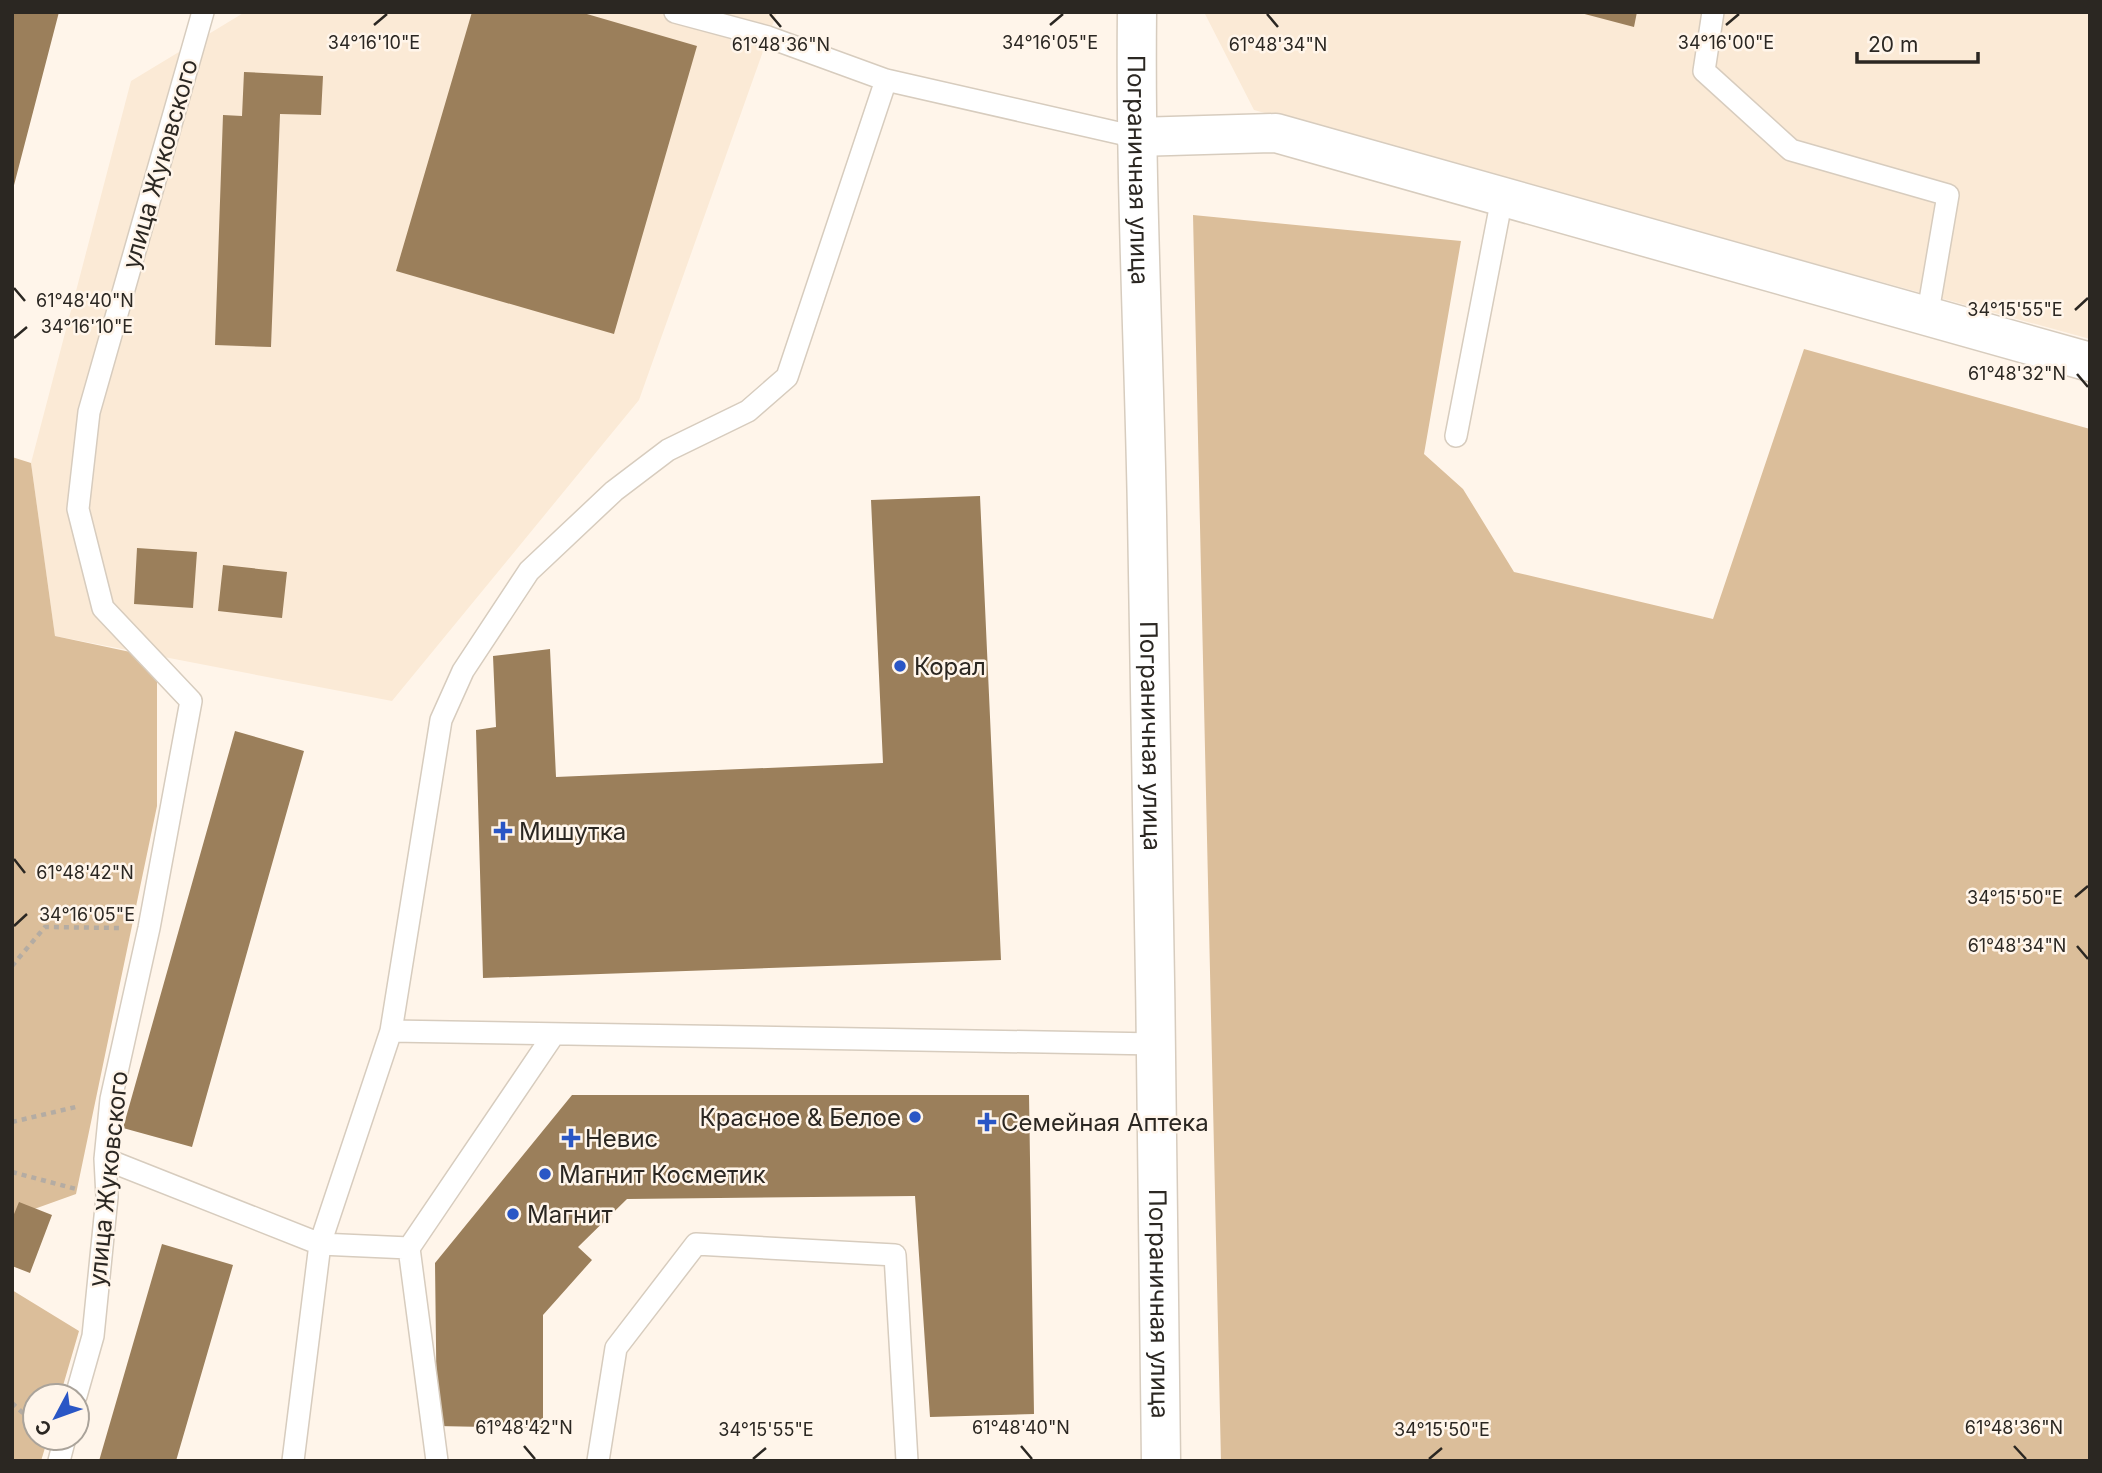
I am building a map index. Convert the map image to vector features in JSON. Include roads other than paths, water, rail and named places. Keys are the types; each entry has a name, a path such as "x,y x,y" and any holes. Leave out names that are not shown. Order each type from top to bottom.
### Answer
{"street":[{"name":"Пограничная улица","path":"1138,12 1136,137 1142,274 1157,1044 1161,1461"},
{"path":"1136,137 1276,133 2090,362"}],"lane":[{"name":"улица Жуковского","path":"80,1382 93,1336 107,1198 106,1159 111,1099 149,928 191,701 103,608 78,509 89,412 203,12"},
{"path":"675,12 768,37 886,79 1136,137"},
{"path":"1713,12 1704,71 1791,150 1948,195 1927,318"},
{"path":"293,1461 320,1244 391,1031 441,720 463,671 529,571 614,491 668,450 748,411 787,377 886,79"},
{"path":"1456,436 1502,198"},
{"path":"391,1031 1157,1044"},
{"path":"437,1461 409,1248 554,1034"},
{"path":"106,1159 320,1244 409,1248"},
{"path":"597,1461 616,1348 696,1244 895,1255 907,1461"}],"place":[{"name":"Корал","path":"900,666"},
{"name":"Мишутка","path":"503,831"},
{"name":"Красное & Белое","path":"915,1117"},
{"name":"Семейная Аптека","path":"987,1122"},
{"name":"Невис","path":"571,1138"},
{"name":"Магнит Косметик","path":"545,1174"},
{"name":"Магнит","path":"513,1214"}]}
